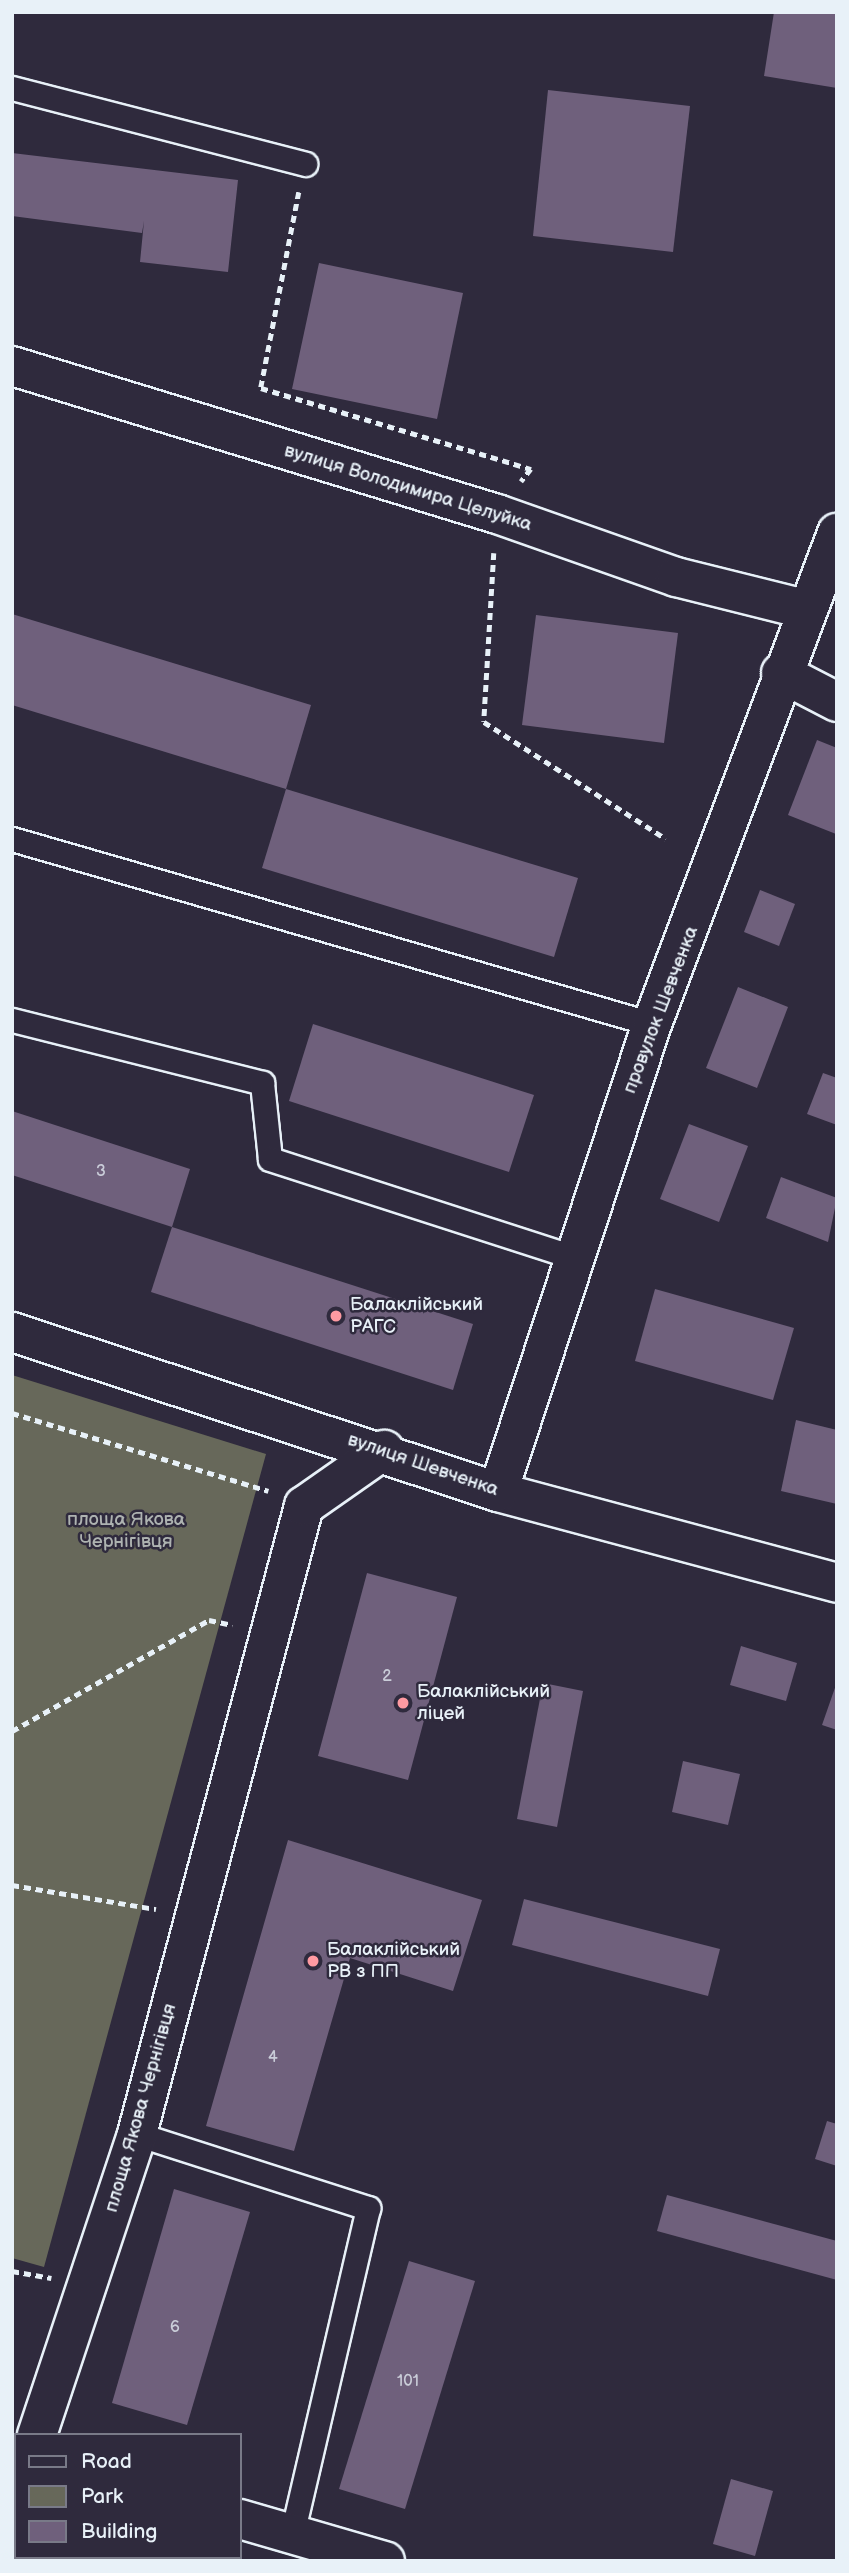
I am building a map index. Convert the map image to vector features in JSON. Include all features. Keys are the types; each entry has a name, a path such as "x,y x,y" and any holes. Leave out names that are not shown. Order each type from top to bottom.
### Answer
{"street":[{"name":"вулиця Володимира Целуйка","path":"12,366 497,514 676,577 804,609"},
{"name":"провулок Шевченка","path":"498,1492 652,1024 691,933 804,609 837,533"},
{"path":"781,673 837,702"},
{"name":"вулиця Шевченка","path":"12,1332 384,1450 498,1492 837,1583"},
{"path":"304,1506 384,1450"},
{"name":"площа Якова Чернігівця","path":"38,2433 137,2134 304,1506"},
{"path":"242,2520 348,2555 385,2561"}],"lane":[{"path":"12,88 305,164"},
{"path":"12,839 652,1024"},
{"path":"12,1020 262,1083 270,1159 574,1257"},
{"path":"137,2134 368,2208 292,2535"}],"path":[{"path":"12,1413 304,1506"},
{"path":"12,1731 209,1620 271,1633"},
{"path":"12,1885 161,1910 157,1923"},
{"path":"12,2271 52,2278 56,2265"}],"green space":[{"name":"площа Якова Чернігівця","path":"12,1375 266,1454 44,2267 12,2258"}],"building":[{"path":"774,12 837,12 837,88 764,76"},
{"path":"548,90 690,106 673,252 533,236"},
{"path":"12,153 238,180 228,272 140,262 144,221 142,233 12,216"},
{"path":"319,263 463,293 437,419 292,389"},
{"path":"12,614 311,705 286,789 12,705"},
{"path":"536,615 678,633 664,743 522,725"},
{"path":"817,740 837,748 836,834 788,815"},
{"path":"286,789 578,878 554,957 262,868"},
{"path":"760,890 795,904 779,946 744,932"},
{"path":"738,987 788,1007 757,1088 706,1068"},
{"path":"313,1024 534,1095 509,1172 289,1101"},
{"path":"823,1073 837,1078 837,1125 807,1114"},
{"path":"12,1111 190,1169 172,1227 12,1175"},
{"path":"689,1124 748,1146 719,1222 660,1199"},
{"path":"781,1177 837,1198 828,1242 766,1218"},
{"name":"Балаклійський РАГС","path":"172,1227 473,1324 453,1390 151,1292"},
{"path":"655,1289 794,1328 773,1400 635,1361"},
{"path":"796,1420 837,1430 837,1504 781,1491"},
{"path":"367,1573 457,1597 408,1780 318,1756"},
{"path":"741,1646 797,1663 786,1701 730,1685"},
{"path":"837,1682 837,1730 822,1725"},
{"path":"543,1683 583,1691 557,1827 517,1819"},
{"path":"683,1761 740,1774 728,1825 672,1812"},
{"path":"288,1840 482,1900 453,1991 350,1958 294,2151 206,2126"},
{"path":"524,1899 720,1949 708,1996 512,1945"},
{"path":"827,2121 837,2124 837,2166 815,2159"},
{"path":"174,2189 250,2212 187,2425 112,2403"},
{"path":"667,2195 837,2241 837,2280 657,2231"},
{"path":"409,2261 475,2281 405,2509 339,2489"},
{"path":"731,2479 773,2491 755,2556 713,2544"}],"place":[{"name":"Балаклійський РАГС","path":"336,1316"},
{"name":"Балаклійський ліцей","path":"403,1703"},
{"name":"Балаклійський РВ з ПП","path":"313,1961"}]}
